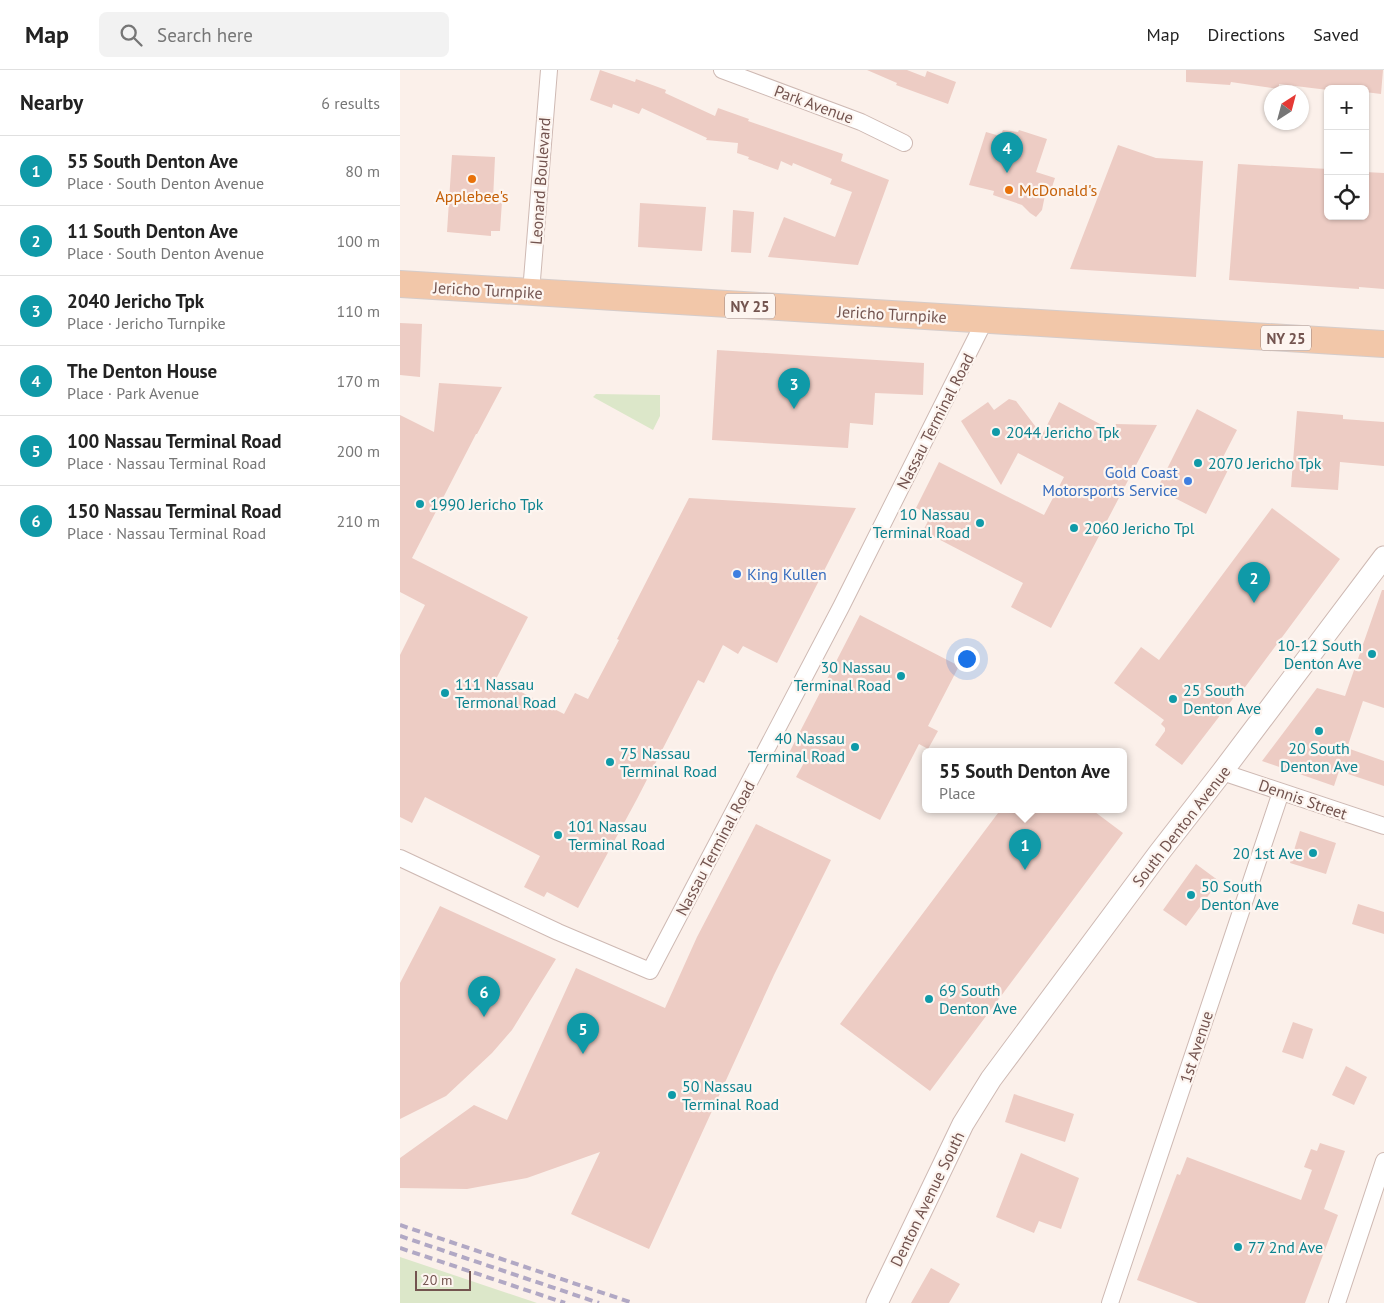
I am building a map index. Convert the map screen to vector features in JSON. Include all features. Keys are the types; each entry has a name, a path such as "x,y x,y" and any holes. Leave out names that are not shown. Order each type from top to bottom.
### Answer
{"main road":[{"name":"Jericho Turnpike","path":"400,284 1384,344"}],"street":[{"name":"Leonard Boulevard","path":"531,292 548,70"},
{"name":"Park Avenue","path":"722,70 861,122 904,143"},
{"name":"Nassau Terminal Road","path":"400,858 558,932 650,971 841,608 985,320"},
{"name":"South Denton Avenue","path":"980,1097 991,1079 1154,860 1384,557"},
{"name":"Dennis Street","path":"1222,772 1384,826"},
{"name":"1st Avenue","path":"1110,1303 1282,792"},
{"name":"Denton Avenue South","path":"877,1303 959,1132 980,1097"},
{"path":"1337,1303 1384,1161"}],"green space":[{"path":"596,394 660,395 660,416 653,430 593,397"},
{"path":"400,1257 537,1303 400,1303"}],"building":[{"path":"600,70 635,82 636,79 666,90 665,93 715,116 718,108 749,119 748,121 843,154 841,161 889,180 858,265 768,257 784,217 835,237 852,192 830,184 832,179 793,163 792,166 781,161 778,170 748,159 749,157 737,153 738,143 706,140 707,138 642,108 639,114 613,104 612,108 590,100"},
{"path":"867,70 907,70 925,77 927,71 956,82 948,104 896,85 897,83"},
{"path":"1186,70 1383,70 1381,94 1369,92 1369,85 1324,85 1324,90 1309,88 1309,85 1279,84 1264,85 1264,87 1231,82 1230,85 1186,82"},
{"path":"1003,130 1018,132 1019,130 1047,139 1036,172 1055,178 1049,196 1045,195 1042,210 1036,217 1022,205 993,195 994,191 969,185 986,132 1000,136"},
{"path":"1118,145 1156,158 1203,161 1196,277 1070,269"},
{"name":"Applebee's","path":"452,155 495,157 493,200 502,201 500,231 491,231 491,236 447,232"},
{"path":"1238,164 1324,169 1324,220 1369,220 1369,172 1384,173 1384,289 1229,280"},
{"path":"640,203 706,207 702,251 638,247"},
{"path":"733,210 754,212 751,253 731,252"},
{"path":"400,323 422,324 420,377 400,375"},
{"path":"717,350 924,363 923,395 875,393 873,425 850,423 848,448 712,440"},
{"path":"439,383 502,387 412,558 528,617 496,679 564,714 575,693 588,699 689,498 856,508 777,663 743,646 738,654 723,645 704,683 698,680 578,908 547,892 544,897 524,887 540,856 425,797 412,823 400,817 400,655 425,605 400,592 400,415 434,432"},
{"path":"1009,399 1016,401 1042,435 1059,402 1113,431 1116,424 1157,425 1051,628 1011,607 1023,583 923,531 931,515 916,508 939,462 1044,515 1064,477 1018,453 1001,485 961,421 988,402 994,410"},
{"name":"2070 Jericho Tpk","path":"1197,409 1237,430 1221,461 1230,466 1206,514 1157,489"},
{"path":"1297,411 1343,415 1343,419 1384,422 1384,466 1340,462 1338,490 1291,487"},
{"path":"1272,508 1340,559 1237,698 1235,696 1182,765 1155,745 1165,731 1161,724 1164,720 1114,683 1141,647 1159,660"},
{"name":"20 South Denton Ave","path":"1382,590 1384,590 1384,708 1363,701 1347,748 1384,761 1384,786 1339,771 1334,786 1262,761 1317,688 1345,696"},
{"name":"40 Nassau Terminal Road","path":"860,615 959,666 928,726 938,731 929,748 919,744 880,820 796,777 805,761 789,753"},
{"path":"998,813 1096,813 1123,833 930,1091 840,1024"},
{"path":"756,824 831,860 774,975 649,1249 571,1214 600,1152 527,1178 467,1189 400,1188 400,1158 474,1105 507,1120 576,968 665,1008 697,937"},
{"name":"20 1st Ave","path":"1300,831 1336,843 1326,874 1290,863"},
{"name":"50 South Denton Ave","path":"1196,864 1219,881 1186,926 1163,910"},
{"path":"1358,904 1384,912 1384,934 1352,924"},
{"path":"440,906 556,959 512,1030 492,1053 446,1096 400,1119 400,983"},
{"path":"1293,1022 1313,1029 1303,1059 1282,1052"},
{"path":"1346,1066 1367,1077 1354,1105 1332,1095"},
{"path":"1014,1094 1074,1114 1065,1142 1005,1122"},
{"name":"77 2nd Ave","path":"1320,1143 1345,1151 1324,1209 1338,1215 1305,1303 1198,1303 1137,1280 1177,1174 1180,1175 1187,1157 1301,1200 1312,1170 1304,1167 1311,1149 1317,1151"},
{"path":"1021,1153 1079,1178 1061,1229 1039,1221 1034,1233 996,1217"},
{"path":"931,1268 960,1284 949,1303 911,1303"}],"railway":[{"path":"400,1225 633,1303"},
{"path":"400,1236 599,1303"},
{"path":"400,1248 565,1303"}],"place":[{"name":"The Denton House","path":"1007,173"},
{"name":"Applebee's","path":"472,179"},
{"name":"McDonald's","path":"1009,190"},
{"name":"2040 Jericho Tpk","path":"794,409"},
{"name":"2044 Jericho Tpk","path":"996,432"},
{"name":"2070 Jericho Tpk","path":"1198,463"},
{"name":"Gold Coast Motorsports Service","path":"1188,481"},
{"name":"1990 Jericho Tpk","path":"420,504"},
{"name":"10 Nassau Terminal Road","path":"980,523"},
{"name":"2060 Jericho Tpl","path":"1074,528"},
{"name":"King Kullen","path":"737,574"},
{"name":"11 South Denton Ave","path":"1254,603"},
{"name":"10-12 South Denton Ave","path":"1372,654"},
{"name":"30 Nassau Terminal Road","path":"901,676"},
{"name":"111 Nassau Termonal Road","path":"445,693"},
{"name":"25 South Denton Ave","path":"1173,699"},
{"name":"20 South Denton Ave","path":"1319,731"},
{"name":"40 Nassau Terminal Road","path":"855,747"},
{"name":"75 Nassau Terminal Road","path":"610,762"},
{"name":"101 Nassau Terminal Road","path":"558,835"},
{"name":"20 1st Ave","path":"1313,853"},
{"name":"55 South Denton Ave","path":"1025,870"},
{"name":"50 South Denton Ave","path":"1191,895"},
{"name":"69 South Denton Ave","path":"929,999"},
{"name":"150 Nassau Terminal Road","path":"484,1017"},
{"name":"100 Nassau Terminal Road","path":"583,1054"},
{"name":"50 Nassau Terminal Road","path":"672,1095"},
{"name":"77 2nd Ave","path":"1238,1247"}]}
